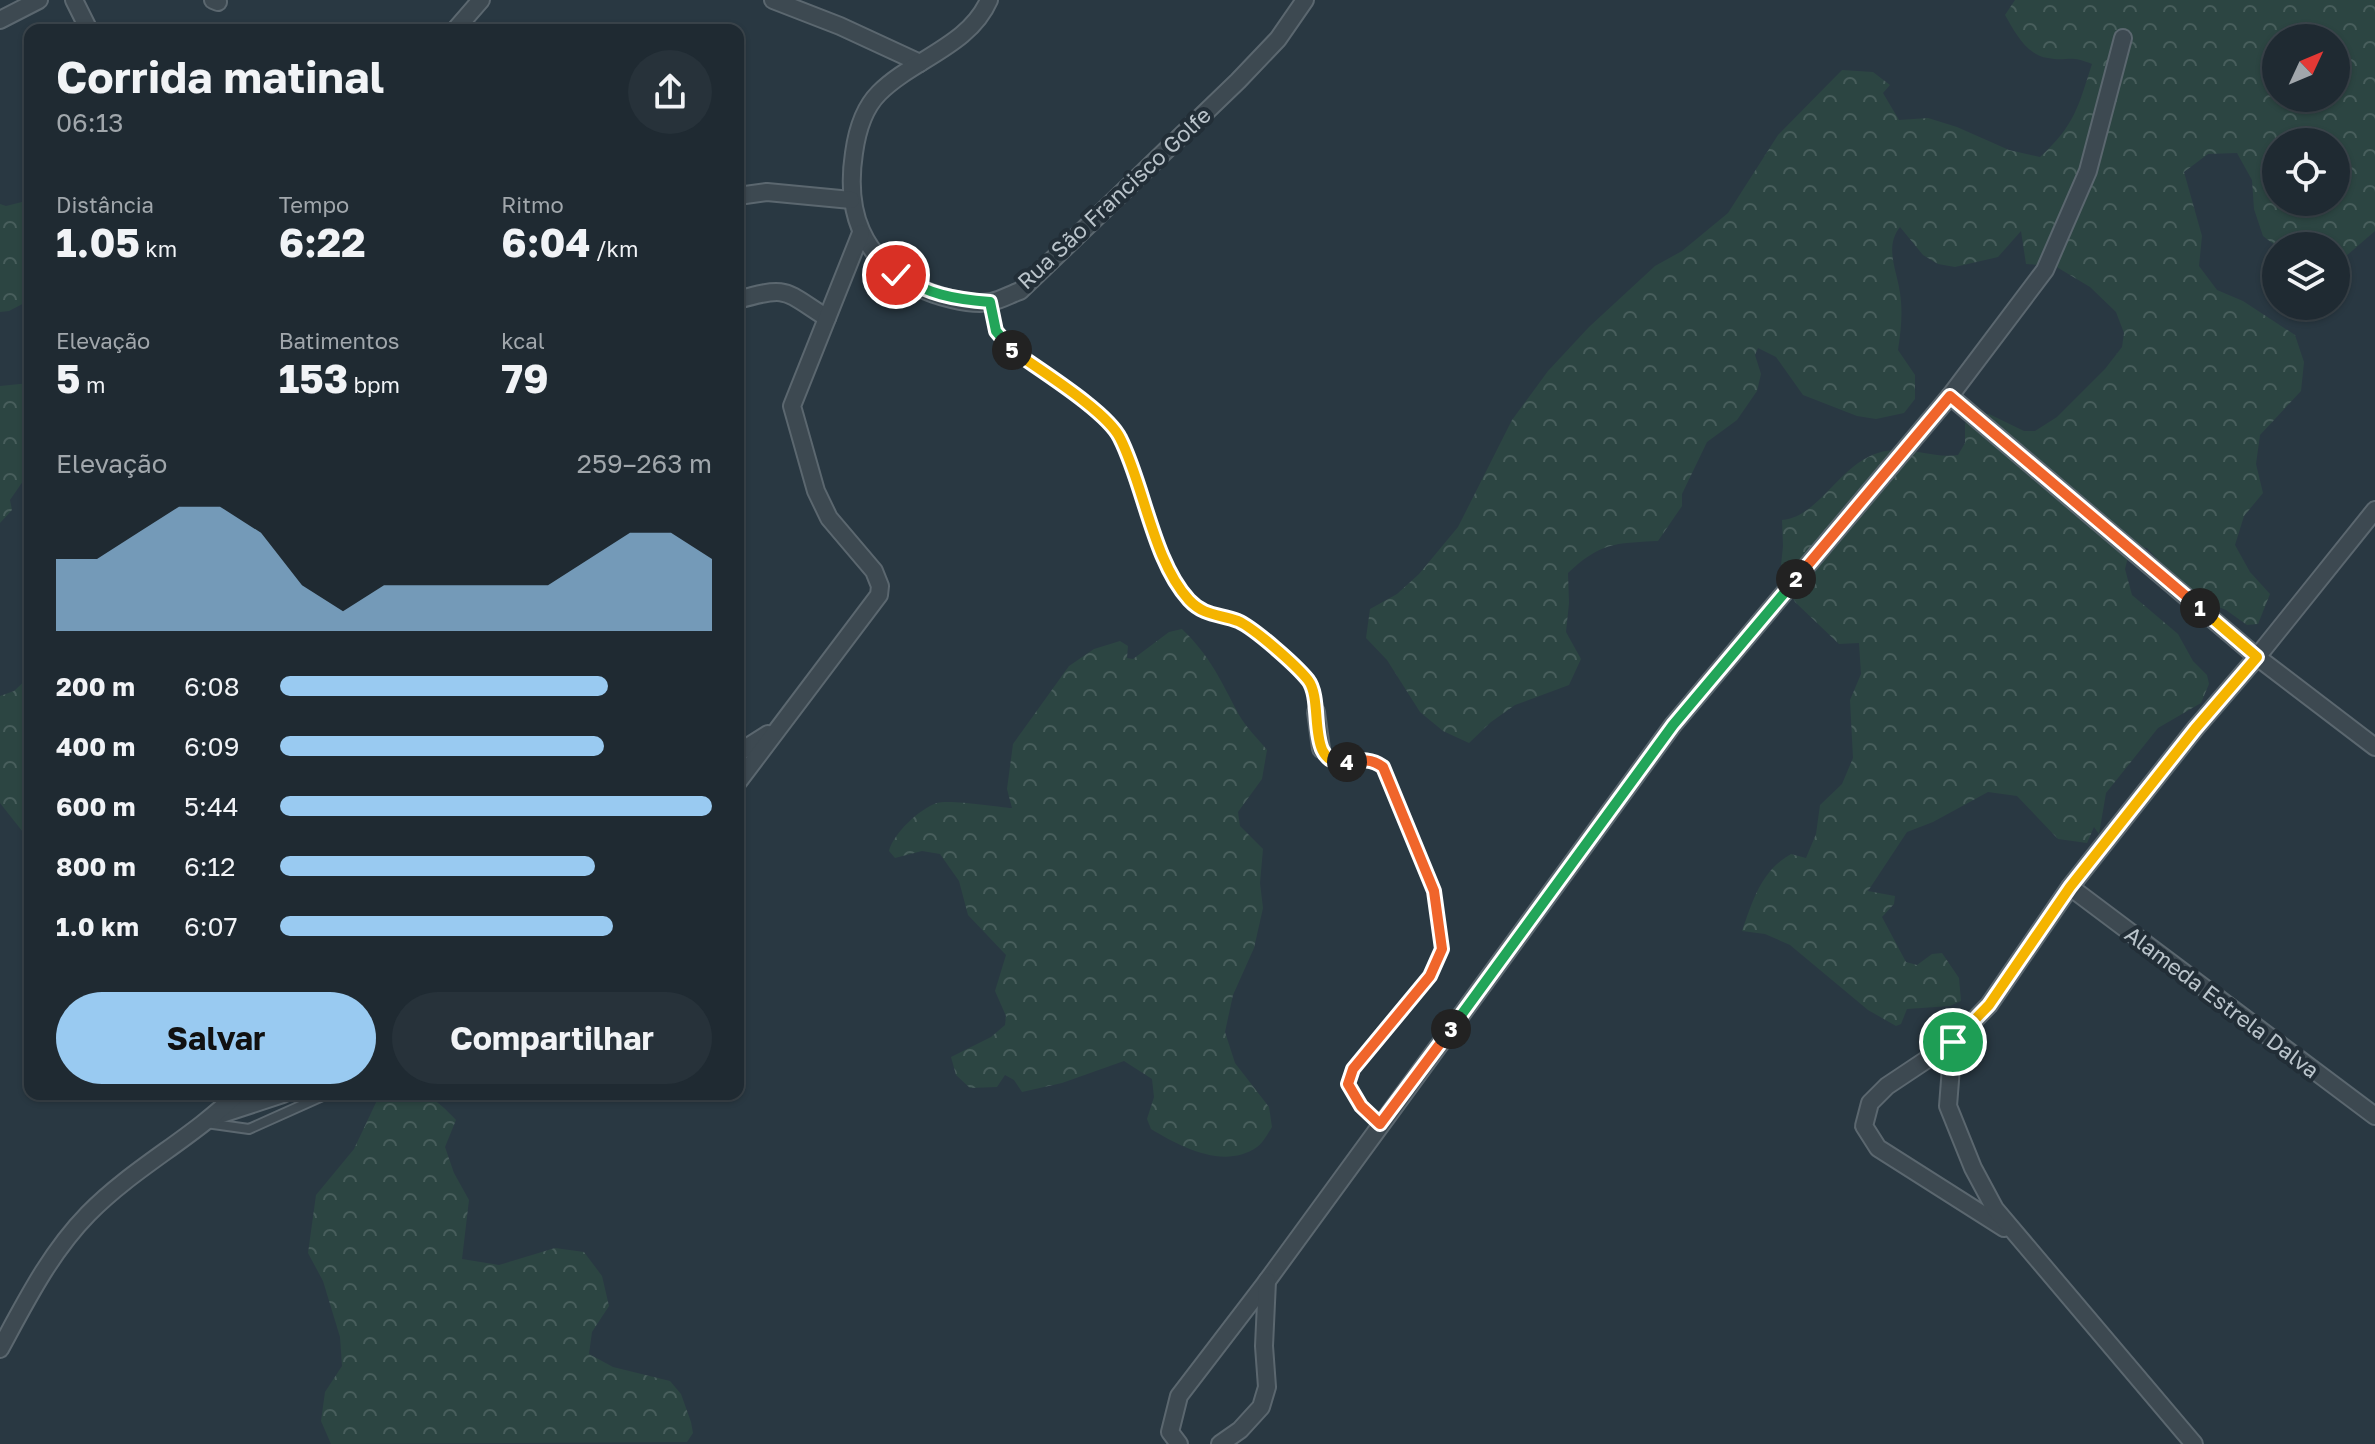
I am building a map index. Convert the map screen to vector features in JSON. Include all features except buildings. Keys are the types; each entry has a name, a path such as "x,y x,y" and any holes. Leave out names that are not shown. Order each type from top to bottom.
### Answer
{"street":[{"path":"0,20 39,0"},
{"path":"74,0 86,24"},
{"path":"460,24 481,0"},
{"path":"773,0 840,26 920,63"},
{"path":"989,0 972,27 878,94 863,116 852,168 851,200 861,233 874,255 896,275 925,291 959,300 990,302"},
{"name":"Rua São Francisco Golfe","path":"990,302 1020,291 1238,81 1278,39 1305,0"},
{"path":"1179,1444 1170,1432 1179,1396 1267,1281 1673,725 1950,396 2045,270 2088,171 2123,38"},
{"path":"744,195 767,192 851,200"},
{"path":"744,774 879,595 880,586 874,571 829,518 816,491 792,406 861,233"},
{"path":"744,298 773,290 785,291 827,318"},
{"path":"1950,396 2257,657 2375,747"},
{"path":"2020,1239 1878,1148 1864,1126 1870,1103 1887,1086 1953,1042 1989,1005 2070,887 2375,510"},
{"path":"1316,712 1321,749"},
{"path":"744,749 776,729"},
{"name":"Alameda Estrela Dalva","path":"2070,887 2375,1116"},
{"path":"1953,1042 1948,1106 1973,1168 1995,1209 2194,1444"},
{"path":"0,1349 45,1266 88,1214 141,1168 218,1110 259,1100"},
{"path":"1220,1444 1240,1430 1261,1407 1267,1387 1264,1346 1267,1281"}],"lane":[{"path":"218,1110 249,1129 314,1100"}],"path":[{"path":"990,302 1001,340 1100,415 1120,436 1167,563 1186,597 1210,616 1239,622 1274,648 1310,682 1316,712"},
{"path":"1321,749 1329,760 1338,763 1363,759 1383,767 1434,891 1442,949 1430,976 1353,1069 1348,1084 1361,1106 1380,1124"}],"green space":[{"path":"2015,0 2375,0 2375,231 2350,253 2350,232 2262,233 2254,209 2252,180 2237,153 2208,154 2184,172 2202,236 2199,266 2217,290 2262,313 2262,320 2272,320 2295,335 2304,362 2301,391 2260,435 2256,464 2263,493 2244,516 2235,545 2250,572 2270,594 2258,624 2247,625 2226,610 2192,596 2147,548 2137,547 2129,553 2125,569 2132,595 2178,634 2193,661 2207,675 2209,684 2201,703 2158,728 2106,793 2099,834 2094,827 2087,843 2058,839 2017,796 1988,792 1933,822 1907,832 1868,891 1895,896 1894,904 1882,917 1906,962 1917,965 1932,954 1942,953 1959,978 1961,1001 1950,1006 1907,1009 1901,1024 1896,1026 1868,1010 1790,945 1765,934 1742,931 1759,887 1772,869 1791,854 1806,858 1816,834 1820,805 1842,784 1853,758 1850,700 1861,674 1859,643 1839,644 1795,602 1780,575 1782,520 1807,510 1852,468 1878,453 1898,450 1958,455 1965,443 1965,423 1973,415 1989,414 2024,431 2035,431 2057,417 2105,369 2122,347 2124,333 2116,312 2090,287 2055,266 2026,264 2021,231 1998,257 1955,267 1938,264 1923,255 1900,227 1892,251 1901,307 1898,350 1915,375 1915,399 1904,413 1876,419 1857,416 1803,395 1776,357 1758,348 1755,355 1761,374 1757,391 1737,420 1707,442 1682,494 1682,506 1658,541 1608,546 1568,573 1566,632 1581,659 1569,685 1515,705 1469,743 1443,731 1420,712 1387,660 1366,638 1370,609 1397,594 1419,574 1458,527 1512,420 1548,371 1589,327 1655,266 1682,251 1728,213 1778,135 1842,70 1873,72 1890,85 1883,93 1899,120 1928,118 2009,150 2040,157 2052,146 2074,115 2092,64 2078,59 2040,56 2022,42 2005,15"},
{"path":"24,202 24,303 0,312 0,204 6,206"},
{"path":"24,384 24,480 10,500 12,510 0,523 0,386"},
{"path":"1182,629 1208,660 1242,719 1267,750 1262,779 1238,812 1240,826 1263,849 1260,883 1263,908 1254,948 1233,995 1225,1032 1235,1063 1269,1107 1272,1127 1257,1147 1231,1156 1189,1149 1151,1129 1147,1119 1154,1097 1152,1079 1124,1061 1062,1083 1022,1092 1014,1080 1005,1075 997,1087 970,1088 956,1075 951,1057 991,1037 1005,1025 1006,1016 995,991 1006,955 968,915 959,881 940,854 922,851 895,858 889,851 908,823 937,803 1012,808 1007,789 1013,744 1069,666 1094,649 1120,641 1128,646 1127,658 1133,659 1169,632"},
{"path":"24,682 24,833 0,803 0,696 14,691"},
{"path":"377,1100 437,1102 456,1120 445,1147 454,1173 469,1200 462,1259 499,1265 555,1248 584,1252 602,1276 609,1306 592,1332 589,1354 613,1367 670,1381 681,1394 691,1422 693,1433 687,1442 331,1444 321,1421 325,1392 342,1366 340,1337 323,1281 308,1253 316,1195 354,1149"}],"route":[{"path":"896,275 925,291 959,300 990,302 1001,340 1100,415 1120,436 1167,563 1186,597 1210,616 1239,622 1274,648 1310,682 1321,749 1329,760 1338,763 1363,759 1383,767 1434,891 1442,949 1430,976 1353,1069 1348,1084 1361,1106 1380,1124 1673,725 1950,396 2257,657 2195,729 2070,887 1989,1005 1953,1042"}]}
